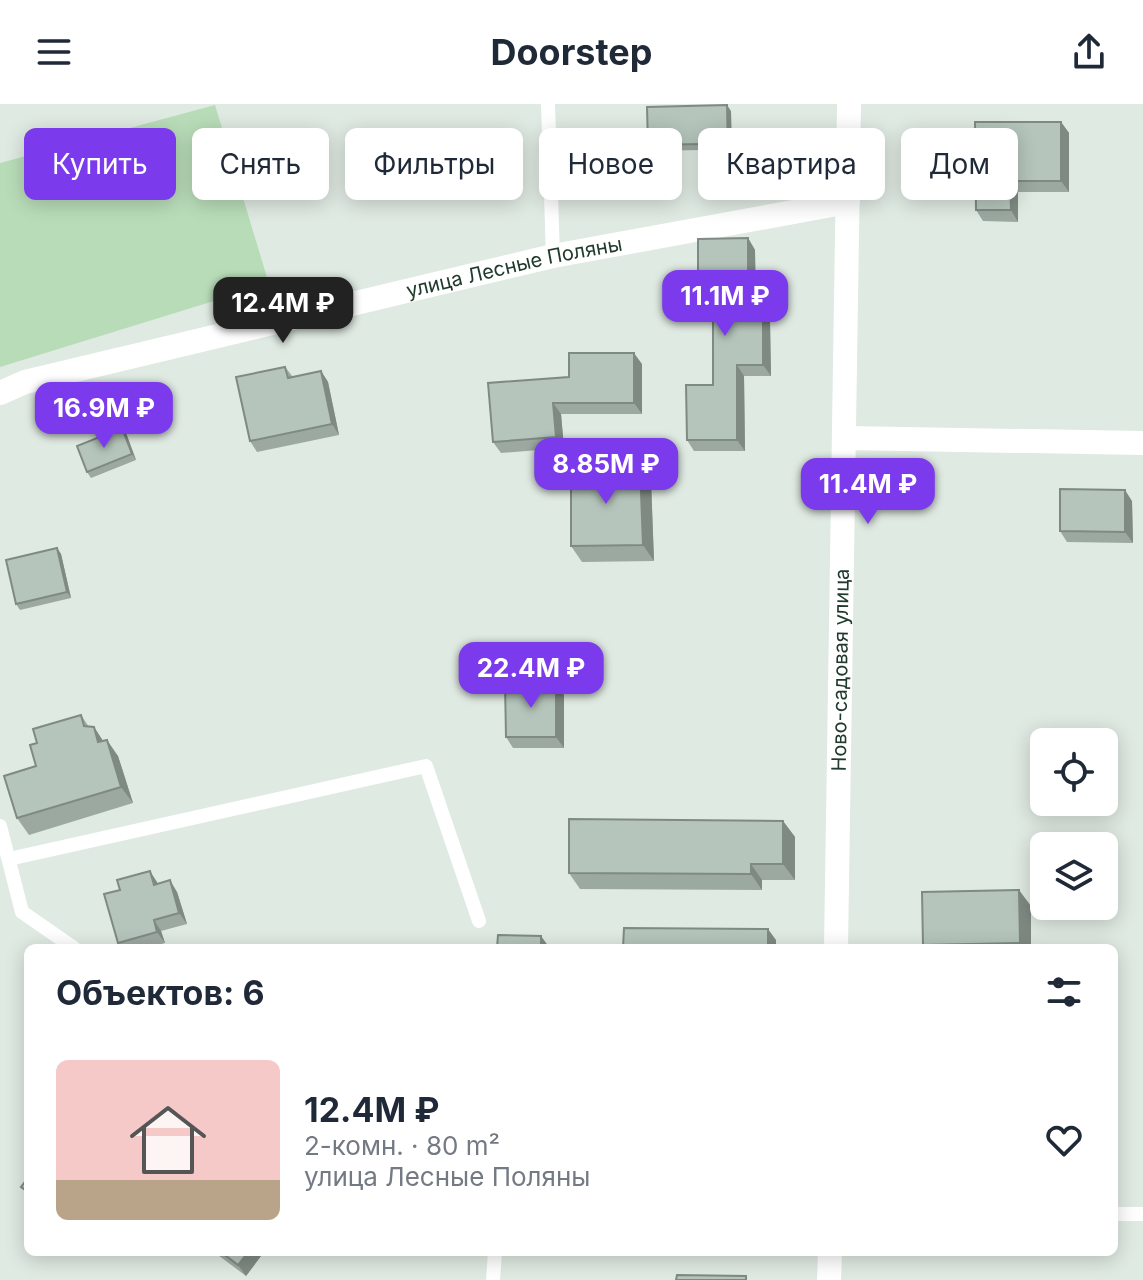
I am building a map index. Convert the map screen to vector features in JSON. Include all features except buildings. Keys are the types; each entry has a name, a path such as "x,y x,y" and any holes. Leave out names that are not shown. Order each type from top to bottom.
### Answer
{"street":[{"name":"Ново-садовая улица","path":"836,944 849,104"},
{"name":"улица Лесные Поляны","path":"0,393 25,382 553,256 848,202"},
{"path":"845,438 1143,443"},
{"path":"829,1280 830,1256"}],"lane":[{"path":"548,104 553,256"},
{"path":"9,859 426,766 479,921"},
{"path":"0,826 22,912 68,944"},
{"path":"1118,1214 1143,1214"},
{"path":"493,1280 495,1256"}],"green space":[{"path":"215,105 222,128 192,128 192,200 244,200 269,284 0,367 0,163 24,157 24,200 176,200 176,128 130,128"}]}
